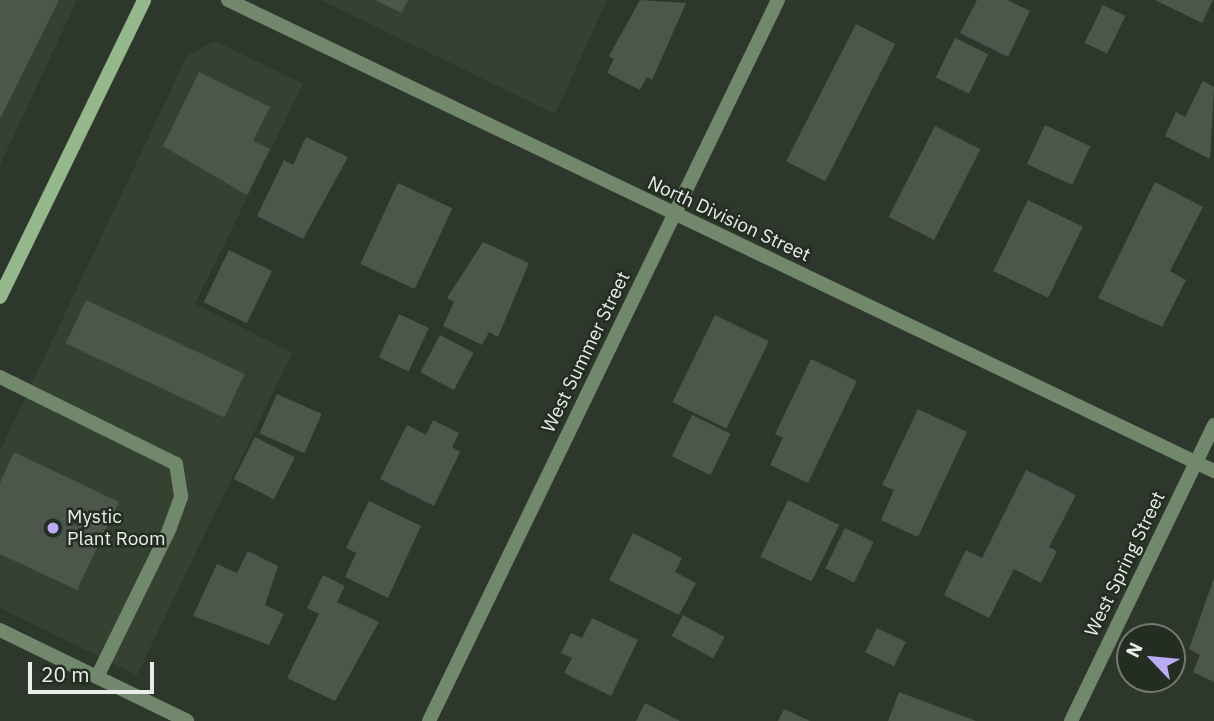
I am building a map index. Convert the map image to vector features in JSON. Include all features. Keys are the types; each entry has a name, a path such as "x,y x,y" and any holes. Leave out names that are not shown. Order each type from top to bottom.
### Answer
{"main road":[{"path":"0,297 144,0"}],"street":[{"name":"North Division Street","path":"228,0 1214,471"},
{"name":"West Summer Street","path":"429,721 778,0"},
{"path":"0,377 176,464 181,497 170,528 97,677"},
{"name":"West Spring Street","path":"1071,721 1214,425"},
{"path":"0,630 187,721"}],"shaded area":[{"path":"0,0 77,0 0,165"},
{"path":"321,0 607,0 555,114"},
{"path":"215,41 303,84 195,304 292,353 137,675 0,608 0,451 187,56"}],"building":[{"path":"0,0 59,0 0,119"},
{"path":"375,0 408,0 402,13"},
{"path":"640,0 686,3 652,80 647,77 640,90 607,73 614,59 609,56"},
{"path":"977,0 1007,0 1030,11 1008,57 960,33"},
{"path":"1155,0 1213,0 1202,23"},
{"path":"1103,5 1125,16 1107,54 1085,43"},
{"path":"856,24 895,44 825,181 786,161"},
{"path":"955,38 988,54 969,94 936,78"},
{"path":"199,72 270,107 253,141 270,149 247,195 163,146"},
{"path":"1203,81 1214,87 1210,159 1165,136 1176,112 1185,117"},
{"path":"1045,125 1090,146 1072,185 1027,164"},
{"path":"935,126 980,149 934,240 889,217"},
{"path":"306,137 348,157 303,239 257,216 284,160 293,165"},
{"path":"1155,182 1203,207 1170,271 1186,280 1162,327 1098,298"},
{"path":"398,183 452,208 415,289 360,264"},
{"path":"1028,200 1083,227 1048,298 993,271"},
{"path":"483,242 529,263 498,337 489,332 482,345 443,326 454,302 447,298"},
{"path":"229,250 272,271 247,323 204,302"},
{"path":"86,300 245,374 224,417 66,344"},
{"path":"399,314 429,328 409,371 379,358"},
{"path":"715,315 769,341 726,428 672,402"},
{"path":"440,335 474,353 454,390 420,372"},
{"path":"811,359 857,381 808,483 770,465 783,438 775,434"},
{"path":"277,394 322,414 304,453 260,433"},
{"path":"918,409 967,432 918,537 881,520 894,490 882,485"},
{"path":"692,415 731,434 710,475 672,456"},
{"path":"433,420 459,433 452,447 460,452 434,506 380,479 407,425 426,435"},
{"path":"255,437 295,457 274,499 234,479"},
{"name":"Mystic Plant Room","path":"14,452 119,502 77,590 0,554 0,483"},
{"path":"1026,470 1076,495 1049,547 1057,551 1041,583 1014,569 989,618 944,595 966,550 982,558"},
{"path":"788,500 839,525 812,582 760,557"},
{"path":"369,501 421,526 388,598 345,577 356,553 346,548"},
{"path":"845,528 874,542 854,582 825,568"},
{"path":"633,533 682,558 675,572 696,583 679,615 609,580"},
{"path":"248,551 278,566 265,605 284,614 269,645 193,616 217,564 237,573"},
{"path":"323,575 345,586 337,602 379,622 335,701 287,678 319,614 307,608"},
{"path":"1214,578 1214,682 1193,672 1200,655 1189,649"},
{"path":"683,615 724,637 713,658 672,636"},
{"path":"592,618 638,640 611,696 564,673 572,658 561,653 571,633 582,638"},
{"path":"877,628 906,642 894,666 865,652"},
{"path":"899,692 976,721 888,721"},
{"path":"645,703 680,721 636,721"},
{"path":"784,709 810,721 778,721"}],"place":[{"name":"Mystic Plant Room","path":"53,528"}]}
